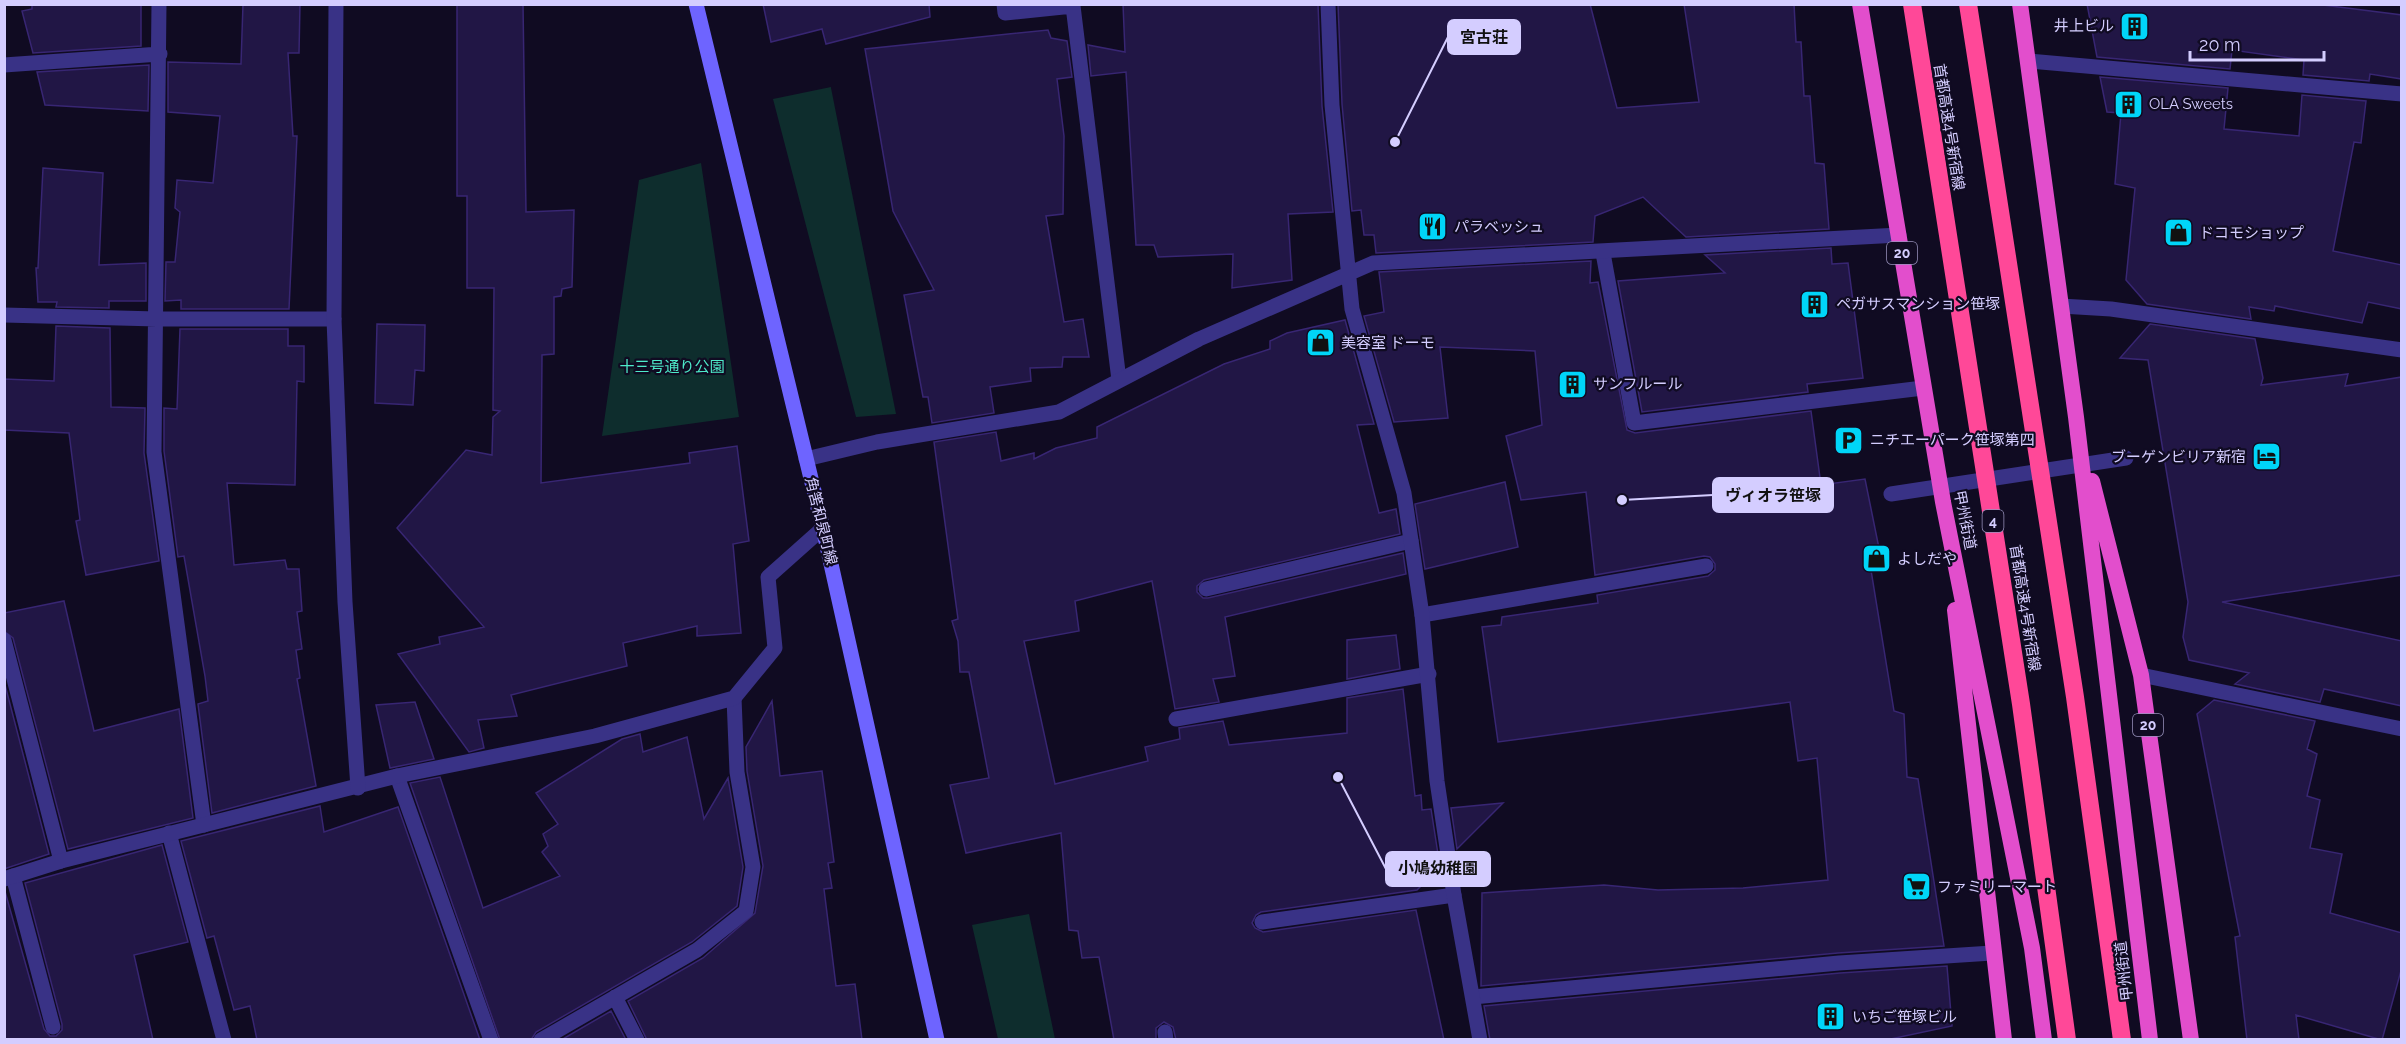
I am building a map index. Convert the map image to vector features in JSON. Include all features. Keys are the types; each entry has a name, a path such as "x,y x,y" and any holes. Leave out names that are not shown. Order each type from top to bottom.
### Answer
{"highway":[{"name":"甲州街道","path":"1860,4 1942,502 2032,948 2044,1040"},
{"name":"首都高速4号新宿線","path":"1912,4 2021,704 2067,1040"},
{"path":"1968,4 2075,697 2122,1040"},
{"name":"甲州街道","path":"2020,4 2076,417 2150,1040"},
{"name":"20","path":"2076,417 2141,675 2191,1040"},
{"path":"1942,502 1992,952 2004,1040"}],"main road":[{"name":"角筈和泉町線","path":"696,4 823,528 937,1040"}],"street":[{"path":"159,4 154,452 204,825"},
{"path":"336,4 334,319 345,602 358,788"},
{"path":"1004,4 1005,13 1073,6 1119,380"},
{"path":"1328,4 1332,105 1352,309 1404,493 1422,615 1437,781 1454,895 1480,1040"},
{"path":"4,65 159,54"},
{"path":"2029,61 2402,94"},
{"path":"806,459 877,442 1059,412 1199,339 1373,263 1603,253 1899,236"},
{"path":"1603,253 1634,423 1923,387"},
{"path":"2061,306 2112,309 2402,350"},
{"path":"4,315 157,319 334,319"},
{"path":"1891,494 2126,458"},
{"path":"53,1026 9,877 61,861 358,788 397,776 595,736 734,698 775,648 768,577 823,528"},
{"path":"1206,589 1411,541"},
{"path":"1422,615 1706,566"},
{"path":"4,640 61,861"},
{"path":"1176,719 1428,674"},
{"path":"2141,675 2402,729"},
{"path":"541,1040 697,950 746,911 753,867 737,772 734,698"},
{"path":"397,776 491,1040"},
{"path":"169,833 224,1040"},
{"path":"1262,921 1454,895"},
{"path":"1473,997 1839,963 1992,952"},
{"path":"615,997 638,1040"}],"green space":[{"path":"831,87 896,414 856,417 773,99"},
{"name":"十三号通り公園","path":"701,163 739,417 602,436 639,180"},
{"path":"1029,914 1055,1039 998,1039 972,925"}],"building":[{"path":"32,4 141,4 141,46 33,53 22,11 32,9"},
{"path":"243,4 300,4 299,53 288,53 293,136 297,136 289,309 181,309 181,300 165,301 166,262 175,262 180,212 175,208 177,180 213,183 220,116 168,112 168,62 241,64"},
{"path":"457,4 523,4 526,212 574,210 572,287 562,289 561,296 554,297 554,354 542,355 541,483 690,463 689,453 737,446 749,541 733,544 741,633 697,636 697,626 623,643 627,666 511,695 517,716 478,720 484,748 469,752 398,654 440,644 439,637 484,627 397,528 466,450 492,455 493,417 500,411 493,410 494,288 467,288 467,196 457,196"},
{"path":"763,4 929,4 930,17 826,44 822,29 771,42"},
{"path":"1123,4 1318,4 1322,106 1333,212 1288,214 1292,280 1232,288 1233,254 1158,257 1154,245 1136,245 1126,72 1091,76 1088,45 1125,52"},
{"path":"1338,4 1590,4 1617,108 1699,102 1684,4 1794,4 1796,42 1801,42 1804,96 1810,96 1815,163 1824,164 1829,229 1686,237 1643,197 1595,216 1593,242 1376,253 1374,235 1364,235 1361,210 1352,211 1342,104"},
{"path":"2087,4 2315,4 2402,15 2402,79 2370,74 2369,81 2303,75 2304,60 2232,50 2230,69 2097,57"},
{"path":"1048,30 1051,38 1067,41 1072,77 1057,79 1064,136 1063,214 1046,216 1064,322 1083,319 1089,357 1063,357 1062,367 1030,368 1031,381 990,387 994,413 932,423 928,397 923,397 904,295 934,290 893,211 865,49"},
{"path":"149,65 148,111 45,105 37,72"},
{"path":"2100,77 2228,88 2224,129 2299,136 2302,95 2366,101 2361,143 2354,142 2333,251 2402,265 2402,309 2368,302 2362,323 2275,306 2274,311 2249,307 2251,319 2147,304 2126,280 2135,188 2115,184 2121,113 2107,112"},
{"path":"43,168 103,173 99,265 146,263 146,301 109,301 109,308 56,307 57,302 38,302 36,268 38,268"},
{"path":"1831,248 1832,264 1848,263 1863,378 1807,384 1808,392 1642,412 1618,281 1725,273 1705,255"},
{"path":"1591,261 1590,283 1598,282 1627,430 1635,433 1811,411 1821,485 1865,479 1883,568 1871,570 1894,711 1904,714 1907,777 1918,779 1944,946 1838,953 1481,986 1482,893 1604,885 1658,890 1743,888 1828,880 1817,758 1798,761 1790,702 1498,742 1482,627 1501,625 1502,617 1598,603 1597,595 1708,576 1715,570 1715,564 1710,557 1704,556 1595,575 1586,492 1521,500 1506,436 1542,425 1535,351 1440,347 1448,418 1394,422 1364,316 1384,312 1379,272"},
{"path":"1345,320 1374,424 1357,425 1379,513 1396,509 1400,534 1204,580 1197,586 1197,592 1203,598 1208,598 1403,553 1406,574 1225,617 1235,676 1213,679 1219,702 1175,709 1152,581 1075,601 1079,631 1024,641 1055,784 1148,761 1145,747 1180,739 1179,728 1223,721 1229,745 1347,733 1347,698 1403,689 1415,796 1421,795 1422,810 1431,809 1440,867 1417,890 1261,912 1256,915 1252,923 1255,928 1263,932 1416,910 1444,1040 1176,1040 1173,1027 1164,1022 1156,1028 1156,1040 1114,1040 1099,957 1082,958 1078,931 1069,930 1061,833 966,853 950,785 989,778 969,672 960,672 958,641 952,621 958,619 934,442 996,432 1001,461 1034,453 1034,459 1056,448 1097,438 1097,427 1224,364 1270,349 1270,341 1287,333"},
{"path":"377,324 425,325 424,371 415,370 413,405 375,403"},
{"name":"ブーゲンビリア新宿","path":"2150,324 2255,339 2263,378 2261,385 2348,374 2345,386 2402,377 2402,575 2222,602 2402,641 2402,706 2324,689 2320,702 2235,684 2249,673 2189,660 2183,637 2188,602 2148,360 2120,358"},
{"path":"56,326 110,328 111,407 145,408 144,453 159,561 86,575 76,521 80,520 69,433 4,430 4,379 54,381"},
{"path":"180,329 288,329 288,346 304,346 304,382 297,381 295,485 227,483 234,565 285,560 287,569 299,569 302,611 297,612 302,649 296,650 300,678 297,679 316,786 212,813 198,704 208,701 205,676 184,556 178,557 164,451 164,408 177,409"},
{"path":"1505,482 1518,547 1425,569 1415,504"},
{"path":"64,601 94,731 179,709 193,818 68,849 13,638 4,631 4,613"},
{"path":"1396,635 1400,669 1347,679 1347,640"},
{"path":"4,681 49,854 4,869"},
{"path":"2214,700 2315,721 2307,749 2317,754 2307,796 2320,800 2310,848 2342,854 2330,913 2402,933 2402,967 2382,1040 2296,1015 2299,1040 2247,1040 2235,937 2240,936 2197,714"},
{"path":"772,701 780,776 822,771 834,862 828,863 832,888 824,889 836,986 855,984 862,1040 647,1040 628,1001 703,958 755,913 763,866 747,771 746,747"},
{"path":"415,702 434,759 390,768 376,705"},
{"path":"640,734 643,752 687,737 704,819 728,778 743,867 737,906 692,942 536,1032 531,1040 500,1040 410,783 440,777 483,908 560,876 542,852 548,846 543,834 558,824 536,793 622,739"},
{"path":"1503,803 1457,849 1451,808"},
{"path":"320,806 324,832 398,807 480,1040 257,1040 250,1006 234,1010 214,936 207,938 181,841"},
{"path":"162,845 188,942 134,955 153,1040 4,1040 4,888 44,1029 50,1036 56,1036 62,1030 62,1024 25,883"},
{"path":"1947,966 1952,1026 1886,1040 1490,1040 1484,1006 1840,973"},
{"path":"611,1011 626,1040 561,1040"}],"place":[{"name":"井上ビル","path":"2135,26"},
{"name":"OLA Sweets","path":"2128,104"},
{"name":"宮古荘","path":"1395,142"},
{"name":"パラベッシュ","path":"1433,227"},
{"name":"ドコモショップ","path":"2178,233"},
{"name":"ペガサスマンション笹塚","path":"1815,304"},
{"name":"美容室 ドーモ","path":"1320,343"},
{"name":"サンフルール","path":"1572,384"},
{"name":"ニチエーパーク笹塚第四","path":"1849,440"},
{"name":"ブーゲンビリア新宿","path":"2267,457"},
{"name":"ヴィオラ笹塚","path":"1622,500"},
{"name":"よしだや","path":"1876,559"},
{"name":"小鳩幼稚園","path":"1338,777"},
{"name":"ファミリーマート","path":"1916,887"},
{"name":"いちご笹塚ビル","path":"1831,1017"}]}
